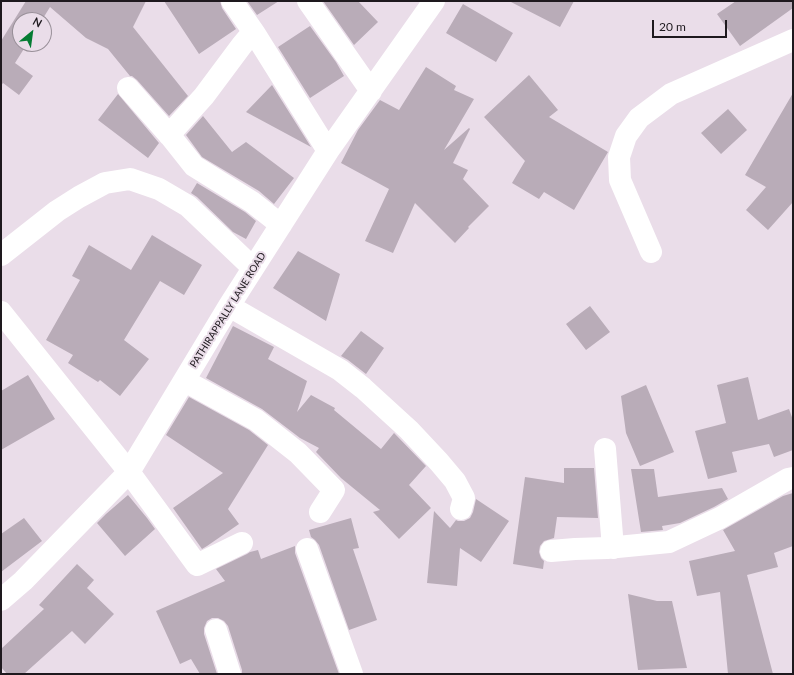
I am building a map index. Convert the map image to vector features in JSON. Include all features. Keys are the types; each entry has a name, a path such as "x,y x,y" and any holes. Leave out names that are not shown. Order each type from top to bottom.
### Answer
{"street":[{"path":"232,1 328,151"},
{"path":"308,1 371,91"},
{"name":"PATHIRAPPALLY LANE ROAD","path":"1,600 23,581 129,472 229,306 328,151 434,1"},
{"path":"169,135 204,96 253,32"},
{"path":"651,252 620,180 619,157 626,136 639,118 671,94 793,40"},
{"path":"128,88 194,166 252,202 281,225"},
{"path":"1,254 79,197 105,183 130,179 159,189 188,206 254,268"},
{"path":"229,306 340,370 363,388 409,430 455,481 464,498 461,509"},
{"path":"1,312 129,472 197,565 242,543"},
{"path":"185,381 256,420 298,453 334,490 320,512"},
{"path":"605,449 613,548"},
{"path":"551,551 613,548 669,542 720,518 788,479 793,478"},
{"path":"307,549 352,674"},
{"path":"216,630 230,674"}],"building":[{"path":"26,1 146,1 133,27 188,96 169,116 137,80 130,76 108,49 86,38 50,7 47,12 19,12"},
{"path":"164,1 220,1 222,8 236,29 199,54"},
{"path":"247,1 279,1 257,15"},
{"path":"323,1 358,1 378,22 354,45"},
{"path":"509,1 574,1 560,27"},
{"path":"736,1 793,1 793,8 740,46 717,14"},
{"path":"463,4 513,33 496,62 446,33"},
{"path":"12,23 12,52 22,52 15,63 33,76 19,95 3,83 1,86 1,41"},
{"path":"310,26 336,62 344,76 310,98 278,47"},
{"path":"426,67 456,86 454,90 474,99 444,150 469,128 470,129 453,163 468,170 463,179 489,206 468,227 469,228 455,243 415,203 393,253 365,241 389,189 341,163 358,130 380,100 399,110"},
{"path":"529,75 558,110 549,117 608,152 574,210 544,192 539,199 512,183 525,161 484,117"},
{"path":"272,85 311,147 246,112"},
{"path":"793,93 793,202 768,230 746,210 766,187 745,175"},
{"path":"118,94 159,143 148,158 98,120"},
{"path":"728,109 747,130 721,154 701,133"},
{"path":"203,116 232,152 246,142 294,178 274,204 259,191 202,157 186,135"},
{"path":"197,183 245,212 256,221 246,239 233,232 191,193"},
{"path":"152,235 202,265 184,295 160,281 124,340 149,359 120,396 100,380 98,382 68,363 73,355 46,340 80,280 72,276 89,245 131,270"},
{"path":"298,251 340,274 326,321 273,288"},
{"path":"590,306 610,332 586,350 566,324"},
{"path":"233,326 274,347 268,359 307,381 297,412 311,395 335,408 334,410 381,449 394,433 426,466 409,485 431,508 399,539 373,512 380,510 341,478 316,452 319,448 300,438 262,409 206,378"},
{"path":"361,331 384,348 366,374 341,356"},
{"path":"28,375 55,419 1,450 1,391"},
{"path":"748,377 758,420 789,409 793,420 793,450 774,457 769,444 732,452 737,472 708,479 695,431 726,423 717,385"},
{"path":"646,385 674,452 640,466 626,433 621,396"},
{"path":"189,397 249,430 268,445 228,509 239,524 202,549 173,508 223,473 166,435"},
{"path":"564,468 594,468 598,518 557,517 554,538 544,541 540,546 539,552 544,561 543,569 513,564 525,477 564,483"},
{"path":"631,469 654,469 658,497 722,488 728,499 680,523 662,526 663,530 641,532"},
{"path":"793,493 793,546 774,553 778,567 747,575 773,674 728,674 720,592 697,596 689,561 735,551 723,530 783,496"},
{"path":"128,495 155,529 125,556 97,523"},
{"path":"476,499 509,521 481,562 460,548 457,586 427,583 434,511 450,528 456,520 464,521 470,518"},
{"path":"24,518 42,541 1,572 1,534"},
{"path":"351,518 359,548 353,549 377,620 349,630 319,545 311,537 309,530"},
{"path":"295,546 295,553 339,674 242,674 228,626 224,621 218,618 212,618 207,621 204,628 204,634 217,674 200,674 191,659 180,664 156,611 225,581 216,569 250,552 258,550 261,559"},
{"path":"77,564 94,580 87,588 114,614 85,644 72,631 24,674 7,674 1,667 1,649 44,609 39,605"},
{"path":"628,594 657,601 672,601 687,668 638,670"}]}
